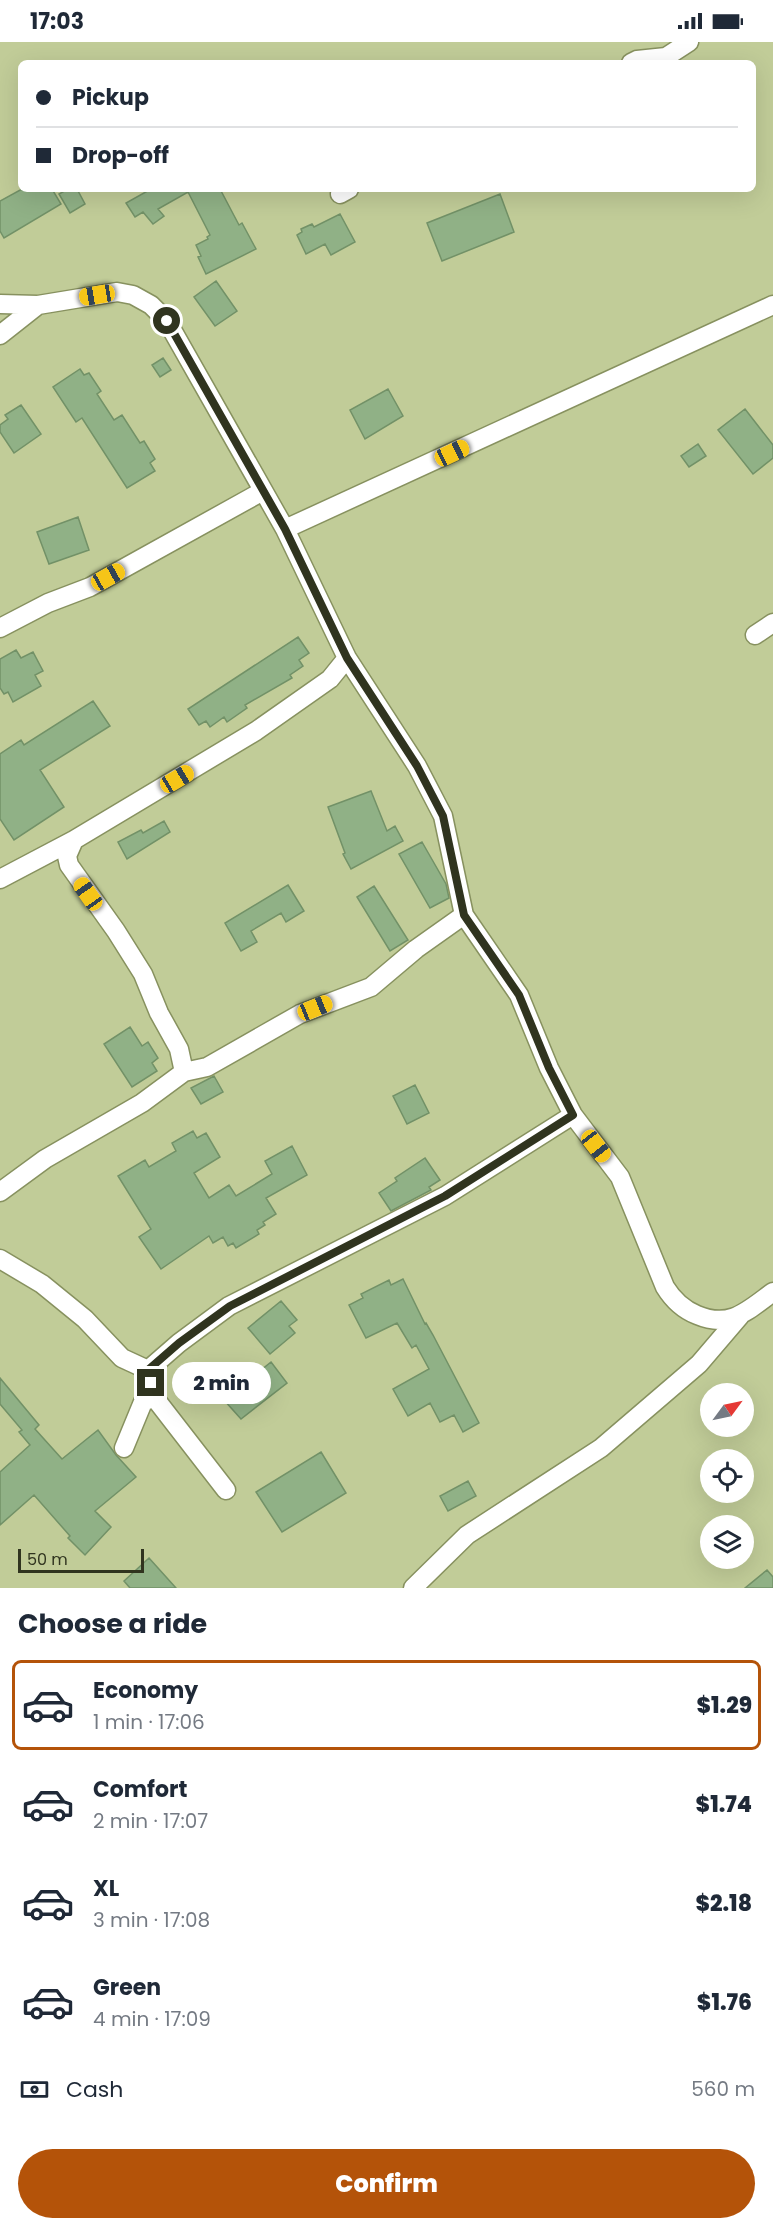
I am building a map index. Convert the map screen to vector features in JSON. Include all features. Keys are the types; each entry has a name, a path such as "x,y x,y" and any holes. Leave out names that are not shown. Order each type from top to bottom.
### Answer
{"street":[{"path":"637,60 666,57 689,42"},
{"path":"0,304 38,305 117,292 133,295 151,305 167,321 285,529 347,658 417,766 443,816 464,915 519,995 549,1068 573,1115 620,1177 665,1287 674,1300 690,1312 710,1321 726,1320 741,1314 773,1292"},
{"path":"0,335 38,305"},
{"path":"285,529 773,305"},
{"path":"0,628 48,603 90,587 263,492"},
{"path":"755,635 773,623"},
{"path":"0,879 74,840 256,731 330,679 347,658"},
{"path":"74,840 67,856 69,865 143,974 159,1012 179,1049 184,1072"},
{"path":"0,1192 45,1160 142,1103 184,1072 207,1067 300,1014 371,987 416,949 464,915"},
{"path":"148,1370 179,1343 230,1306 445,1196 573,1115"},
{"path":"0,1259 42,1284 85,1319 122,1358 148,1370"},
{"path":"412,1588 467,1535 601,1448 699,1364 741,1314"},
{"path":"148,1370 154,1397 226,1490"},
{"path":"124,1448 143,1402 154,1397"}],"building":[{"path":"18,191 54,192 61,204 4,238 0,231 0,201"},
{"path":"79,192 85,204 70,213 59,194"},
{"path":"146,192 188,192 158,209 164,216 153,224 143,212 135,217 126,203"},
{"path":"188,192 222,192 239,225 242,223 256,249 206,274 198,257 201,256 196,245 208,239 210,235"},
{"path":"500,194 514,232 442,261 427,223"},
{"path":"340,214 355,242 331,255 325,244 306,254 297,235 302,232 301,229 312,224 314,227"},
{"path":"216,281 237,311 215,326 194,297"},
{"path":"163,358 171,370 160,377 152,365"},
{"path":"80,369 84,375 89,373 101,391 97,394 114,420 122,415 140,443 144,441 155,459 150,463 155,471 127,488 82,418 76,422 53,387"},
{"path":"388,389 403,416 365,439 350,410"},
{"path":"21,405 41,434 14,453 0,432 0,425 8,419 5,415"},
{"path":"745,409 773,445 773,458 753,474 718,430"},
{"path":"698,444 706,456 689,467 681,456"},
{"path":"78,517 89,550 49,564 37,532"},
{"path":"298,637 309,653 299,660 303,666 290,675 292,678 245,705 247,708 227,722 224,717 210,727 206,721 199,725 188,709"},
{"path":"16,650 21,658 33,652 43,671 35,675 41,686 13,702 8,692 4,694 0,688 0,659"},
{"path":"93,701 110,726 40,770 64,807 14,840 0,819 0,754 21,740 24,745"},
{"path":"371,791 387,831 395,826 403,841 351,869 343,854 345,853 328,807"},
{"path":"164,821 170,832 127,859 118,842 141,830 143,833"},
{"path":"422,842 446,884 449,898 430,908 399,854"},
{"path":"288,885 304,911 286,922 281,913 251,931 257,942 241,951 225,923"},
{"path":"374,886 408,940 390,951 357,897"},
{"path":"130,1027 142,1046 148,1042 158,1058 152,1063 157,1071 132,1087 104,1044"},
{"path":"214,1076 223,1092 201,1104 191,1088"},
{"path":"415,1085 429,1113 407,1124 393,1096"},
{"path":"193,1131 197,1138 206,1133 220,1157 194,1173 209,1198 229,1185 236,1196 272,1174 265,1161 292,1146 307,1175 266,1198 276,1214 263,1222 265,1225 257,1230 259,1234 236,1248 233,1243 228,1246 223,1237 213,1243 209,1236 161,1269 139,1237 151,1229 118,1176 145,1160 149,1167 176,1151 172,1143"},
{"path":"425,1158 440,1180 429,1187 431,1190 391,1211 379,1193 397,1181 395,1178"},
{"path":"403,1279 479,1423 463,1432 454,1415 440,1422 430,1403 408,1416 393,1389 429,1369 416,1345 412,1348 397,1323 366,1338 349,1305 363,1298 361,1294 389,1280 391,1285"},
{"path":"281,1301 297,1320 289,1326 295,1333 270,1354 248,1328"},
{"path":"271,1362 287,1383 241,1419 224,1400"},
{"path":"0,1378 39,1425 35,1429 62,1459 98,1430 136,1477 95,1511 111,1527 85,1555 68,1538 70,1536 34,1495 0,1525 0,1472 30,1445 19,1432 22,1430 0,1404"},
{"path":"321,1452 346,1493 282,1532 256,1492"},
{"path":"468,1481 476,1496 448,1511 440,1496"},
{"path":"149,1558 176,1588 130,1588 124,1581"},
{"path":"767,1570 773,1577 773,1588 745,1588"}],"route":[{"path":"151,1383 148,1370 179,1343 230,1306 445,1196 573,1115 549,1068 519,995 464,915 443,816 417,766 347,658 320,606 285,529 167,321"}]}
